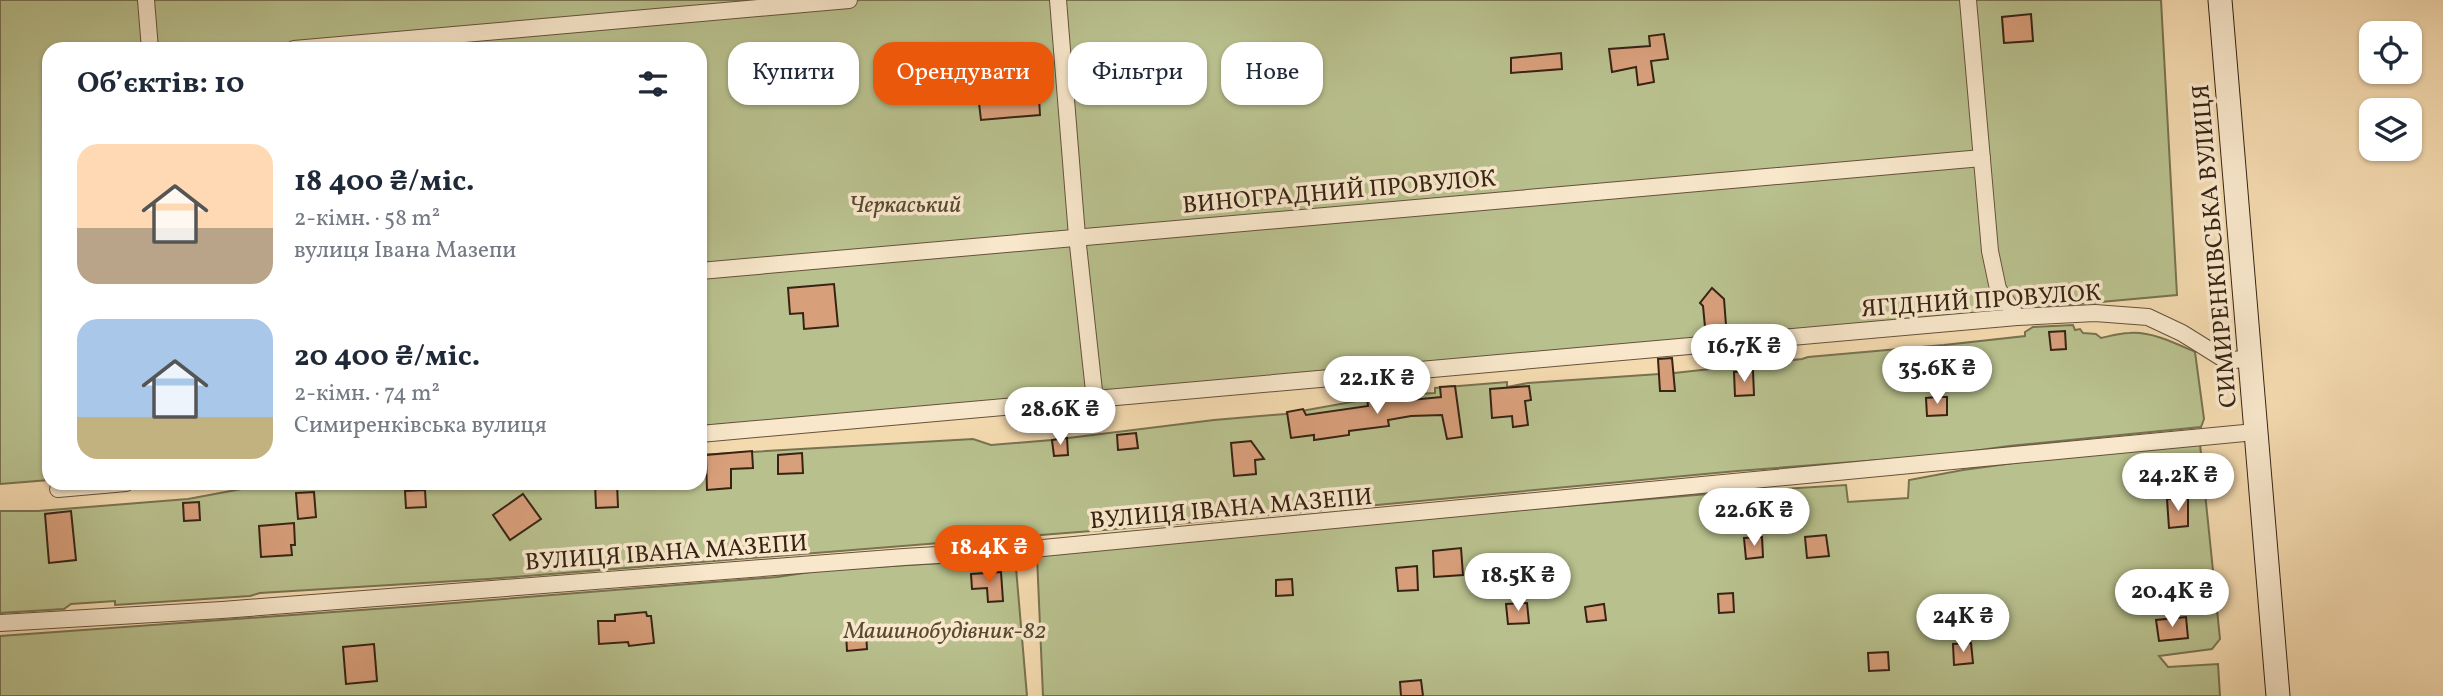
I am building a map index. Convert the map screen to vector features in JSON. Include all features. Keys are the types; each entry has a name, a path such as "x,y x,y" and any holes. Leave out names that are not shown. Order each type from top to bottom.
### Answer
{"main road":[{"name":"СИМИРЕНКІВСЬКА ВУЛИЦЯ","path":"2220,0 2278,696"}],"street":[{"path":"146,0 149,42"},
{"path":"373,42 849,0"},
{"path":"1058,0 1077,236 1095,400"},
{"path":"1968,0 1990,251 1998,289 2017,317"},
{"name":"ВИНОГРАДНИЙ ПРОВУЛОК","path":"707,270 1982,158"},
{"name":"ЯГІДНИЙ ПРОВУЛОК","path":"707,433 2017,317 2095,313 2148,317 2182,333 2227,360 2249,358"},
{"name":"ВУЛИЦЯ ІВАНА МАЗЕПИ","path":"0,624 1022,550 2255,432"}],"green space":[{"name":"Черкаський","path":"0,0 2161,0 2177,295 852,415 707,425 707,42 42,42 42,481 0,484"},
{"path":"2073,325 2075,330 2080,329 2083,333 2096,334 2101,338 2126,333 2146,334 2163,338 2195,352 2204,419 2201,427 1945,455 1737,471 1154,526 488,579 115,605 115,601 71,604 64,609 0,613 0,511 38,511 188,499 236,490 707,490 707,455 973,439 991,445 1052,440 1285,414 1357,401 1357,395 1365,394 1368,389 1373,394 1408,390 1416,394 1435,393 1435,388 1507,382 1507,387 1528,383 1674,373 2025,336 2025,332 2033,327"},
{"path":"2200,444 2220,639 2212,649 2159,656 2168,667 2218,664 2220,696 1043,696 1037,556 1377,522 1732,492 1846,485 1848,502 1908,498 1909,480 1963,470"},
{"name":"Машинобудівник-82","path":"1009,559 1016,568 1027,696 0,696 0,636 416,606 777,577 824,570"}],"building":[{"path":"2031,14 2033,41 2004,43 2002,17"},
{"path":"1664,34 1668,59 1651,61 1654,82 1638,85 1636,67 1612,72 1609,49 1650,46 1649,36"},
{"path":"1561,53 1562,69 1511,73 1511,58"},
{"path":"979,105 1039,105 1040,115 981,120"},
{"path":"834,284 838,326 804,329 803,313 790,314 788,288"},
{"path":"1712,288 1724,299 1726,325 1705,327 1703,306 1700,303"},
{"path":"2065,331 2066,349 2051,350 2049,332"},
{"path":"1943,349 1945,366 1928,367 1926,351"},
{"path":"1672,358 1675,391 1660,391 1658,359"},
{"path":"1753,371 1754,395 1735,396 1734,372"},
{"path":"1455,386 1462,437 1447,439 1442,415 1388,420 1389,426 1349,431 1349,435 1314,440 1314,435 1291,438 1287,412 1303,409 1306,415 1368,406 1367,398 1384,396 1410,395 1411,400 1441,397 1440,387"},
{"path":"1529,386 1531,400 1525,401 1528,425 1513,427 1512,416 1492,418 1490,389"},
{"path":"1947,397 1947,415 1927,416 1926,398"},
{"path":"1136,433 1138,448 1118,450 1117,435"},
{"path":"1067,438 1068,455 1054,456 1052,440"},
{"path":"1251,441 1264,459 1255,460 1256,474 1234,476 1231,443"},
{"path":"752,451 753,468 731,469 731,488 707,490 707,455"},
{"path":"802,453 803,473 778,474 778,455"},
{"path":"425,490 426,507 406,508 405,491"},
{"path":"595,490 617,490 618,507 596,508"},
{"path":"314,492 316,517 298,519 296,493"},
{"path":"523,494 541,519 510,540 493,515"},
{"path":"2188,498 2188,526 2169,528 2167,499"},
{"path":"199,502 200,520 184,521 183,503"},
{"path":"71,511 76,560 49,563 45,514"},
{"path":"294,523 295,545 291,545 292,555 261,557 259,526"},
{"path":"1826,535 1829,556 1807,558 1805,537"},
{"path":"1762,537 1763,557 1746,559 1744,538"},
{"path":"1461,548 1463,575 1434,577 1433,551"},
{"path":"1417,566 1418,590 1398,591 1396,568"},
{"path":"1001,572 1003,601 988,602 987,588 972,589 971,574"},
{"path":"1292,579 1293,595 1276,596 1276,580"},
{"path":"1733,593 1734,612 1719,613 1718,594"},
{"path":"1527,603 1529,623 1508,624 1506,604"},
{"path":"1604,604 1606,620 1587,622 1585,607"},
{"path":"646,612 647,616 651,616 654,643 629,646 628,642 599,644 598,621 615,621 615,615"},
{"path":"2186,617 2188,638 2159,641 2156,620"},
{"path":"866,632 867,649 847,651 846,633"},
{"path":"1971,643 1973,663 1954,665 1953,644"},
{"path":"374,644 377,681 346,684 343,647"},
{"path":"1888,652 1889,670 1869,671 1868,653"},
{"path":"1421,680 1423,696 1401,696 1400,682"}]}
